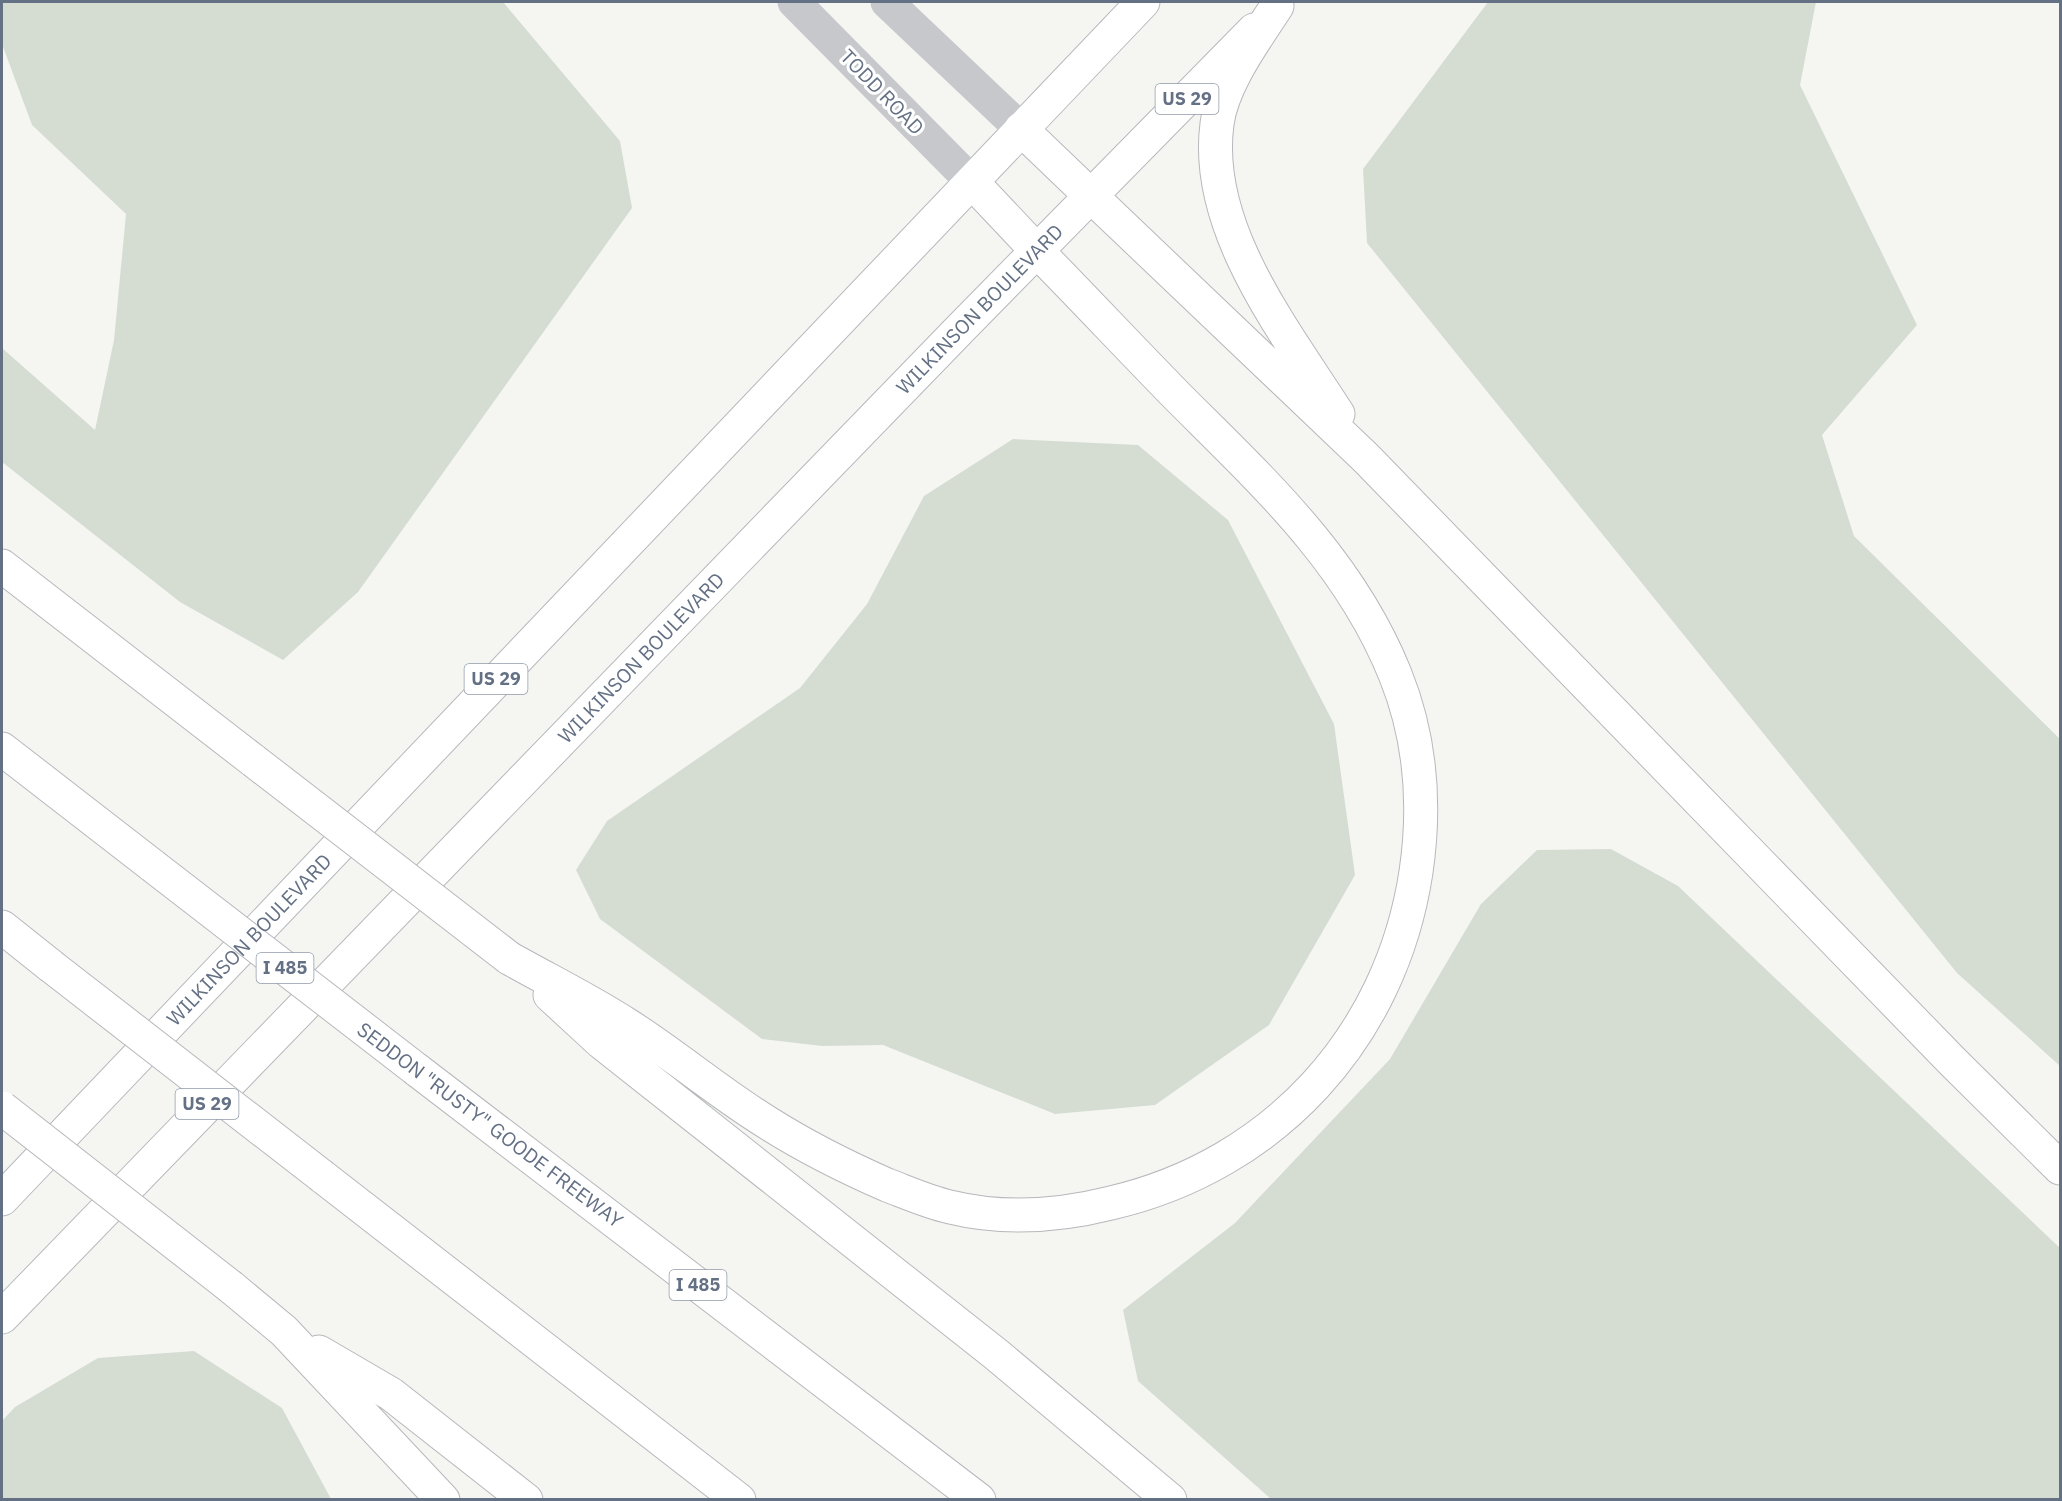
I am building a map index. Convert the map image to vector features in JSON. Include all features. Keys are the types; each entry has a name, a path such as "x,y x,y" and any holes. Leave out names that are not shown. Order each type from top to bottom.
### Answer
{"main road":[{"name":"WILKINSON BOULEVARD","path":"2,1199 1143,2"},
{"name":"WILKINSON BOULEVARD","path":"2,1317 962,327 1279,4"},
{"path":"1279,4 1237,69 1217,123 1216,172 1233,231 1260,291 1366,458"},
{"path":"1021,129 1366,458 1944,1053 2061,1168"},
{"path":"509,958 625,1023 766,1122 844,1166 925,1201 955,1209 1011,1216 1083,1210 1149,1194 1216,1165 1268,1130 1306,1097 1344,1053 1368,1014 1392,961 1412,898 1421,834 1419,753 1396,676 1364,609 1312,535 1261,477 1179,398 972,182"},
{"path":"2,566 509,958 601,1042 997,1355 1170,1500"},
{"name":"SEDDON \"RUSTY\" GOODE FREEWAY","path":"2,749 979,1500"},
{"path":"2,927 739,1500"},
{"path":"2,1108 284,1331 443,1500"},
{"path":"284,1331 390,1394 526,1500"}],"street":[{"name":"TODD ROAD","path":"794,2 972,182"},
{"path":"887,2 1021,129"}],"shaded area":[{"path":"2,2 503,2 620,141 632,208 358,592 283,660 180,602 2,462 2,348 95,430 114,340 126,214 32,125 2,44"},
{"path":"1488,2 1816,2 1800,85 1917,325 1822,435 1854,536 2060,739 2060,1066 1957,973 1367,243 1363,169"},
{"path":"1013,439 1138,445 1228,520 1334,724 1355,875 1269,1025 1155,1105 1055,1114 883,1045 822,1046 762,1039 600,919 576,870 607,821 800,688 867,604 924,496"},
{"path":"1611,849 1678,886 2060,1248 2060,1499 1271,1499 1138,1381 1123,1310 1235,1223 1390,1059 1481,904 1537,850"},
{"path":"194,1351 282,1408 331,1499 2,1499 2,1421 15,1407 98,1358"}]}
